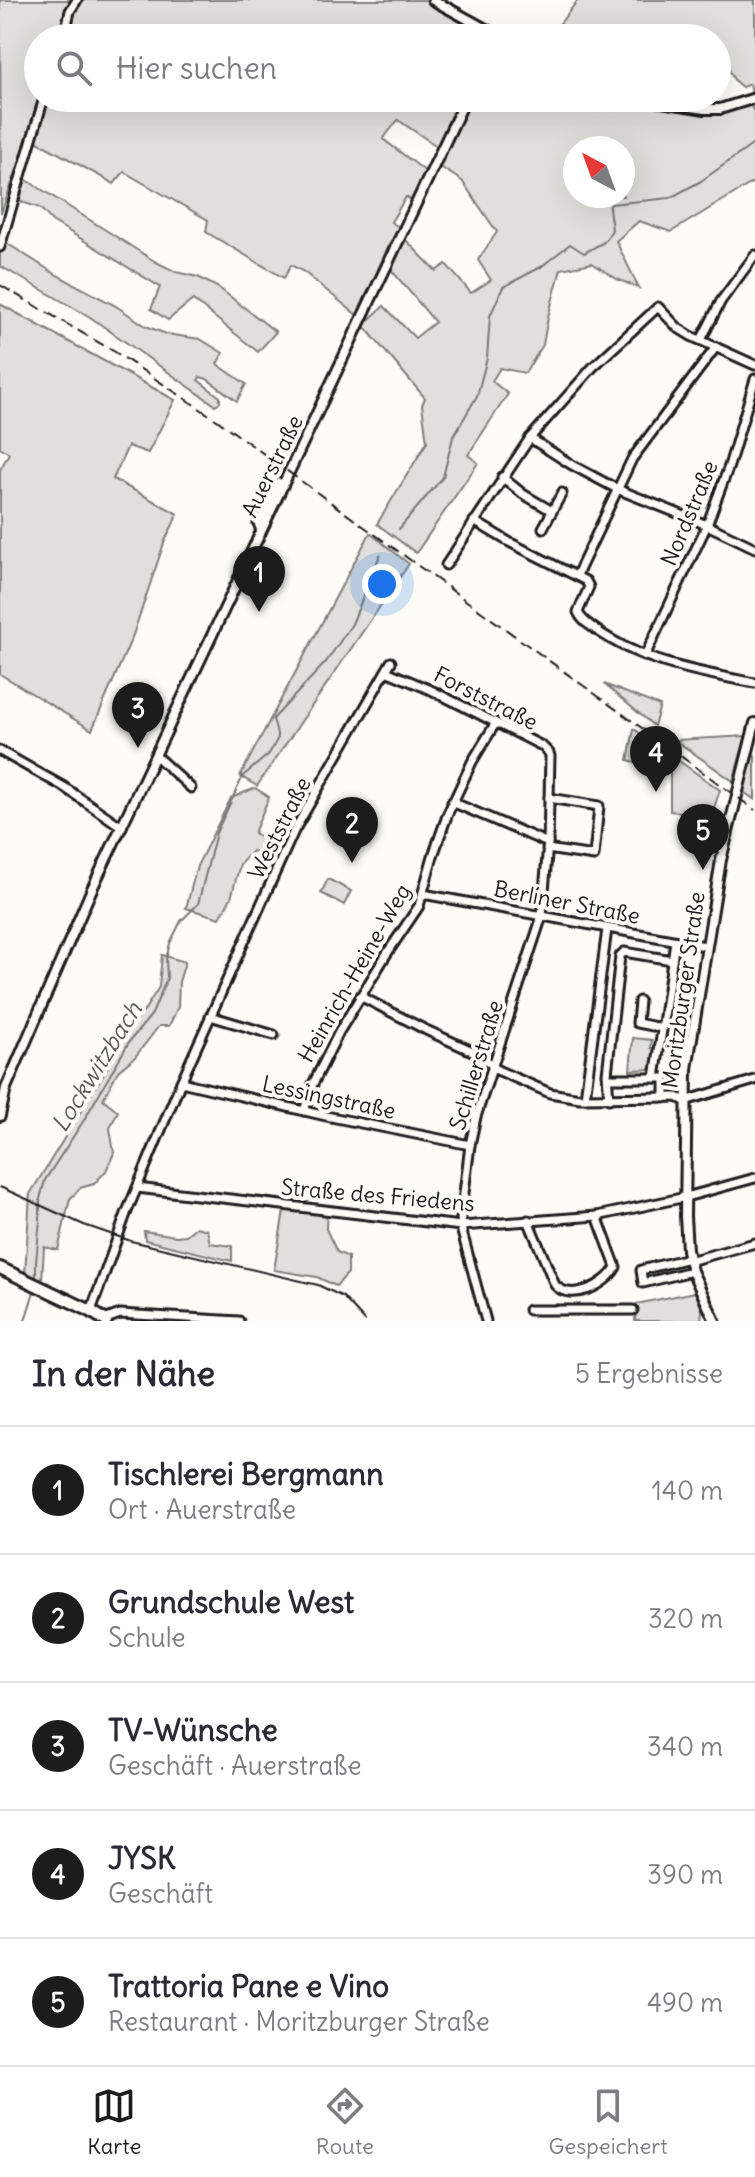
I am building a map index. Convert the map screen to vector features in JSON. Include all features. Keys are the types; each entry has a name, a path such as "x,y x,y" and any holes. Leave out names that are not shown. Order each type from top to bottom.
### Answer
{"main road":[{"path":"0,1268 105,1320"}],"street":[{"path":"67,24 77,0"},
{"path":"433,0 476,24"},
{"path":"731,106 755,98"},
{"path":"0,247 40,112"},
{"name":"Auerstraße","path":"0,1116 3,1087 46,992 459,112"},
{"path":"701,340 721,301 755,255"},
{"path":"446,565 530,438 593,367 658,307 678,328 755,365"},
{"path":"577,575 632,459 716,347"},
{"name":"Nordstraße","path":"645,656 707,525 729,466 755,379"},
{"path":"530,438 617,489 755,548"},
{"path":"502,477 552,511"},
{"path":"261,531 258,523 278,482"},
{"path":"543,528 562,493"},
{"path":"474,521 586,581 589,587 578,612 581,619 605,636 645,656 677,667 755,683"},
{"name":"Weststraße","path":"91,1311 181,1082 294,831 391,662"},
{"name":"Forststraße","path":"386,671 431,690 542,746 549,753 548,846 542,916"},
{"name":"Moritzburger Straße","path":"715,1321 690,1263 686,1197 687,1069 721,860 755,723"},
{"name":"Heinrich-Heine-Weg","path":"304,1111 318,1071 360,996 419,906 452,802 495,724"},
{"path":"0,751 64,787 122,827"},
{"path":"156,756 191,788"},
{"path":"452,802 548,846 594,856 599,806 549,798"},
{"name":"Berliner Straße","path":"423,894 705,946"},
{"name":"Schillerstraße","path":"486,1321 461,1226 470,1145 492,1065 542,916"},
{"path":"585,1098 607,929"},
{"path":"655,1078 675,941"},
{"path":"609,1099 607,1074 620,956 624,952 672,960"},
{"path":"360,996 481,1055 497,1070 550,1093 609,1099 677,1097 685,1101 755,1080"},
{"path":"639,1001 637,1023 662,1028"},
{"path":"210,1016 274,1035"},
{"path":"609,1078 665,1078 665,1098"},
{"name":"Lessingstraße","path":"181,1082 470,1145"},
{"name":"Straße des Friedens","path":"137,1188 461,1226 597,1216 755,1178"},
{"path":"528,1220 555,1285 562,1291 571,1292 596,1285 612,1274 616,1267 597,1216"},
{"path":"690,1263 641,1270 643,1283 690,1263 755,1243"},
{"path":"529,1310 633,1310"},
{"path":"586,1310 586,1321"},
{"path":"706,1321 709,1310"},
{"path":"105,1320 120,1314 239,1321"}],"shaded area":[{"path":"0,0 429,0 469,24 24,24 24,112 731,112 731,107 749,103 755,109 755,181 671,232 639,221 616,241 639,288 592,263 561,269 543,345 525,373 500,368 492,381 508,394 468,455 478,463 416,553 377,524 427,442 422,405 425,398 363,325 384,306 415,338 435,322 388,266 404,238 436,271 446,264 471,293 491,280 478,260 497,232 462,181 437,165 444,151 398,120 383,139 425,171 412,201 406,197 391,222 399,227 358,316 304,272 291,265 284,278 206,232 208,220 124,172 114,184 29,137 1,213"},
{"path":"578,0 755,0 755,109 750,84 742,87 731,74 731,24 560,24"},
{"path":"22,177 156,262 219,288 276,332 258,352 193,300 168,320 151,309 160,287 52,221 40,208 16,200"},
{"path":"0,239 146,326 166,334 200,339 223,353 217,364 246,384 237,401 200,377 198,380 220,397 220,402 215,405 90,317 0,266"},
{"path":"0,304 175,400 148,453 128,446 113,479 178,514 164,543 133,635 92,730 0,674 0,470 9,453 0,447"},
{"path":"370,533 409,564 257,786 240,776"},
{"path":"604,684 660,706 654,726"},
{"path":"634,729 720,790 713,811 701,814 670,811 670,772 643,769 643,764 628,760"},
{"path":"746,736 733,781 675,740"},
{"path":"751,754 755,756 755,800 741,790"},
{"path":"255,788 269,797 254,833 266,840 263,853 252,851 240,864 231,898 220,918 186,908 197,866 231,798"},
{"path":"328,879 351,891 344,905 321,893"},
{"path":"162,955 185,962 179,982 178,1007 169,1026 159,1026 135,1057 118,1071 103,1099 118,1111 110,1128 114,1153 106,1171 94,1184 80,1188 70,1199 58,1250 44,1247 42,1281 25,1274 30,1194 114,1057 122,1038 159,987"},
{"path":"633,1038 652,1040 651,1048 657,1048 654,1069 630,1070"},
{"path":"285,1205 327,1211 326,1229 337,1252 348,1257 348,1273 336,1286 317,1277 274,1270"},
{"path":"196,1227 207,1230 210,1243 232,1246 232,1261 145,1240 144,1231 176,1236 186,1235"},
{"path":"695,1292 702,1310 701,1321 635,1321 636,1304"}],"waterway":[{"name":"Lockwitzbach","path":"399,529 443,477 453,437 477,396 487,358 490,316 503,287 541,267 570,244 584,253 604,242 612,230 611,204 670,198 701,181 755,143"},
{"name":"Lockwitzbach","path":"36,1282 40,1199 45,1180 129,1042 152,1014 167,978 166,959 170,943 181,921 198,904 216,833 243,776 269,754 278,738 273,719 326,662 352,624 380,555"},
{"name":"Lockwitzbach","path":"25,1321 35,1288"}],"tram line":[{"path":"0,1187 84,1225 131,1241 318,1285 343,1297 365,1321"}],"railway":[{"path":"0,285 115,352 217,420 755,810"}],"place":[{"name":"Tischlerei Bergmann","path":"259,612"},
{"name":"TV-Wünsche","path":"138,748"},
{"name":"JYSK","path":"656,792"},
{"name":"Grundschule West","path":"352,863"},
{"name":"Trattoria Pane e Vino","path":"703,870"}]}
